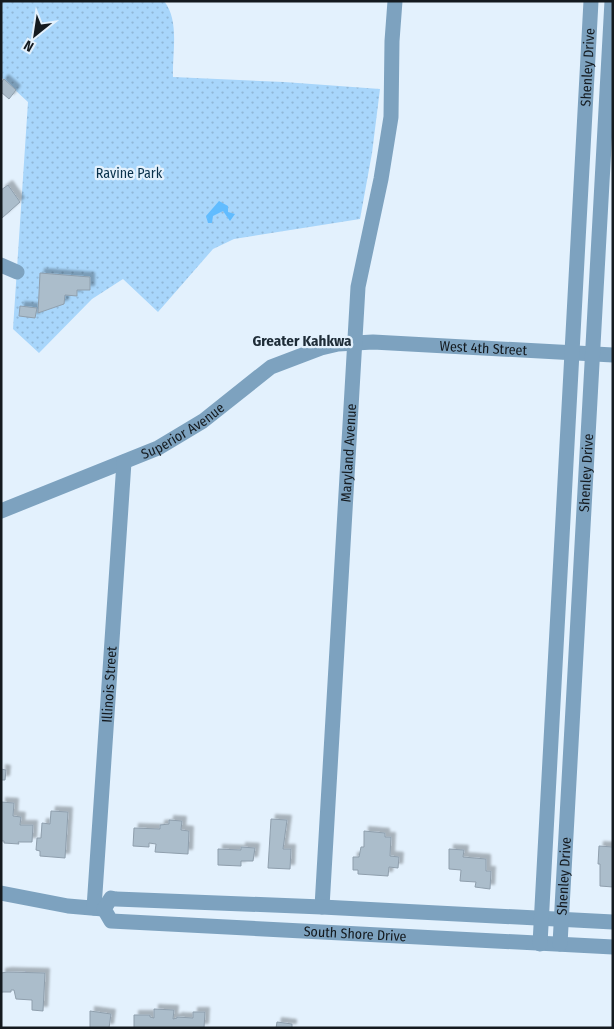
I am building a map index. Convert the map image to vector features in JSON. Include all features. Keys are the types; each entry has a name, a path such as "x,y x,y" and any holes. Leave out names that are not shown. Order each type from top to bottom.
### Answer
{"street":[{"name":"Maryland Avenue","path":"322,906 358,288 381,179 391,117 395,1"},
{"name":"Shenley Drive","path":"540,944 591,1"},
{"name":"Shenley Drive","path":"560,944 612,1"},
{"path":"1,265 17,272"},
{"name":"West 4th Street","path":"355,343 373,342 613,355"},
{"name":"Superior Avenue","path":"1,511 158,448 203,421 271,367 321,348 355,343"},
{"name":"Illinois Street","path":"99,909 124,462"},
{"name":"South Shore Drive","path":"1,893 44,902 99,909 111,921 613,947"},
{"name":"South Shore Drive","path":"99,909 111,898 322,906 613,922"}],"green space":[{"name":"Ravine Park","path":"1,1 164,1 169,9 174,28 173,77 380,89 372,153 360,219 234,239 213,249 158,312 123,279 92,299 39,353 13,329 28,102 1,77"}],"water":[{"path":"219,201 228,206 228,212 235,214 230,221 223,211 213,216 212,223 208,223 206,216"}],"building":[{"path":"4,79 16,90 9,99 1,92 1,83"},
{"path":"8,185 20,202 2,218 1,190"},
{"path":"40,273 90,277 90,290 77,290 77,296 65,295 64,304 38,313"},
{"path":"20,306 37,308 35,318 19,316"},
{"path":"1,769 6,770 5,780 1,780"},
{"path":"1,802 14,803 13,816 21,817 20,825 33,825 32,842 18,842 19,844 1,841"},
{"path":"51,811 68,812 65,858 40,856 40,851 36,850 37,838 41,838 42,823 50,824"},
{"path":"271,819 287,820 283,849 291,849 290,869 268,868"},
{"path":"169,820 182,821 181,830 189,831 188,854 155,852 156,844 149,843 149,847 133,846 134,828 160,829 160,825 169,824"},
{"path":"364,831 385,833 385,837 391,837 390,856 399,857 398,868 389,867 388,876 358,874 358,870 353,870 353,857 359,857 361,847 364,847"},
{"path":"599,846 613,847 613,887 600,886"},
{"path":"241,847 255,848 253,861 241,861 241,866 218,865 218,849 241,850"},
{"path":"449,849 464,850 463,857 486,859 486,871 491,871 490,889 475,887 476,882 460,881 461,870 449,869"},
{"path":"1,973 45,973 43,1011 32,1010 32,1000 16,999 14,990 2,992 1,994"},
{"path":"154,1009 174,1010 173,1019 177,1017 193,1018 193,1012 205,1012 204,1028 134,1028 134,1015 150,1015 150,1017 154,1018"},
{"path":"90,1011 111,1014 109,1028 90,1028"},
{"path":"277,1022 292,1024 292,1028 276,1028"}],"district":[{"name":"Greater Kahkwa","path":"302,341"}]}
